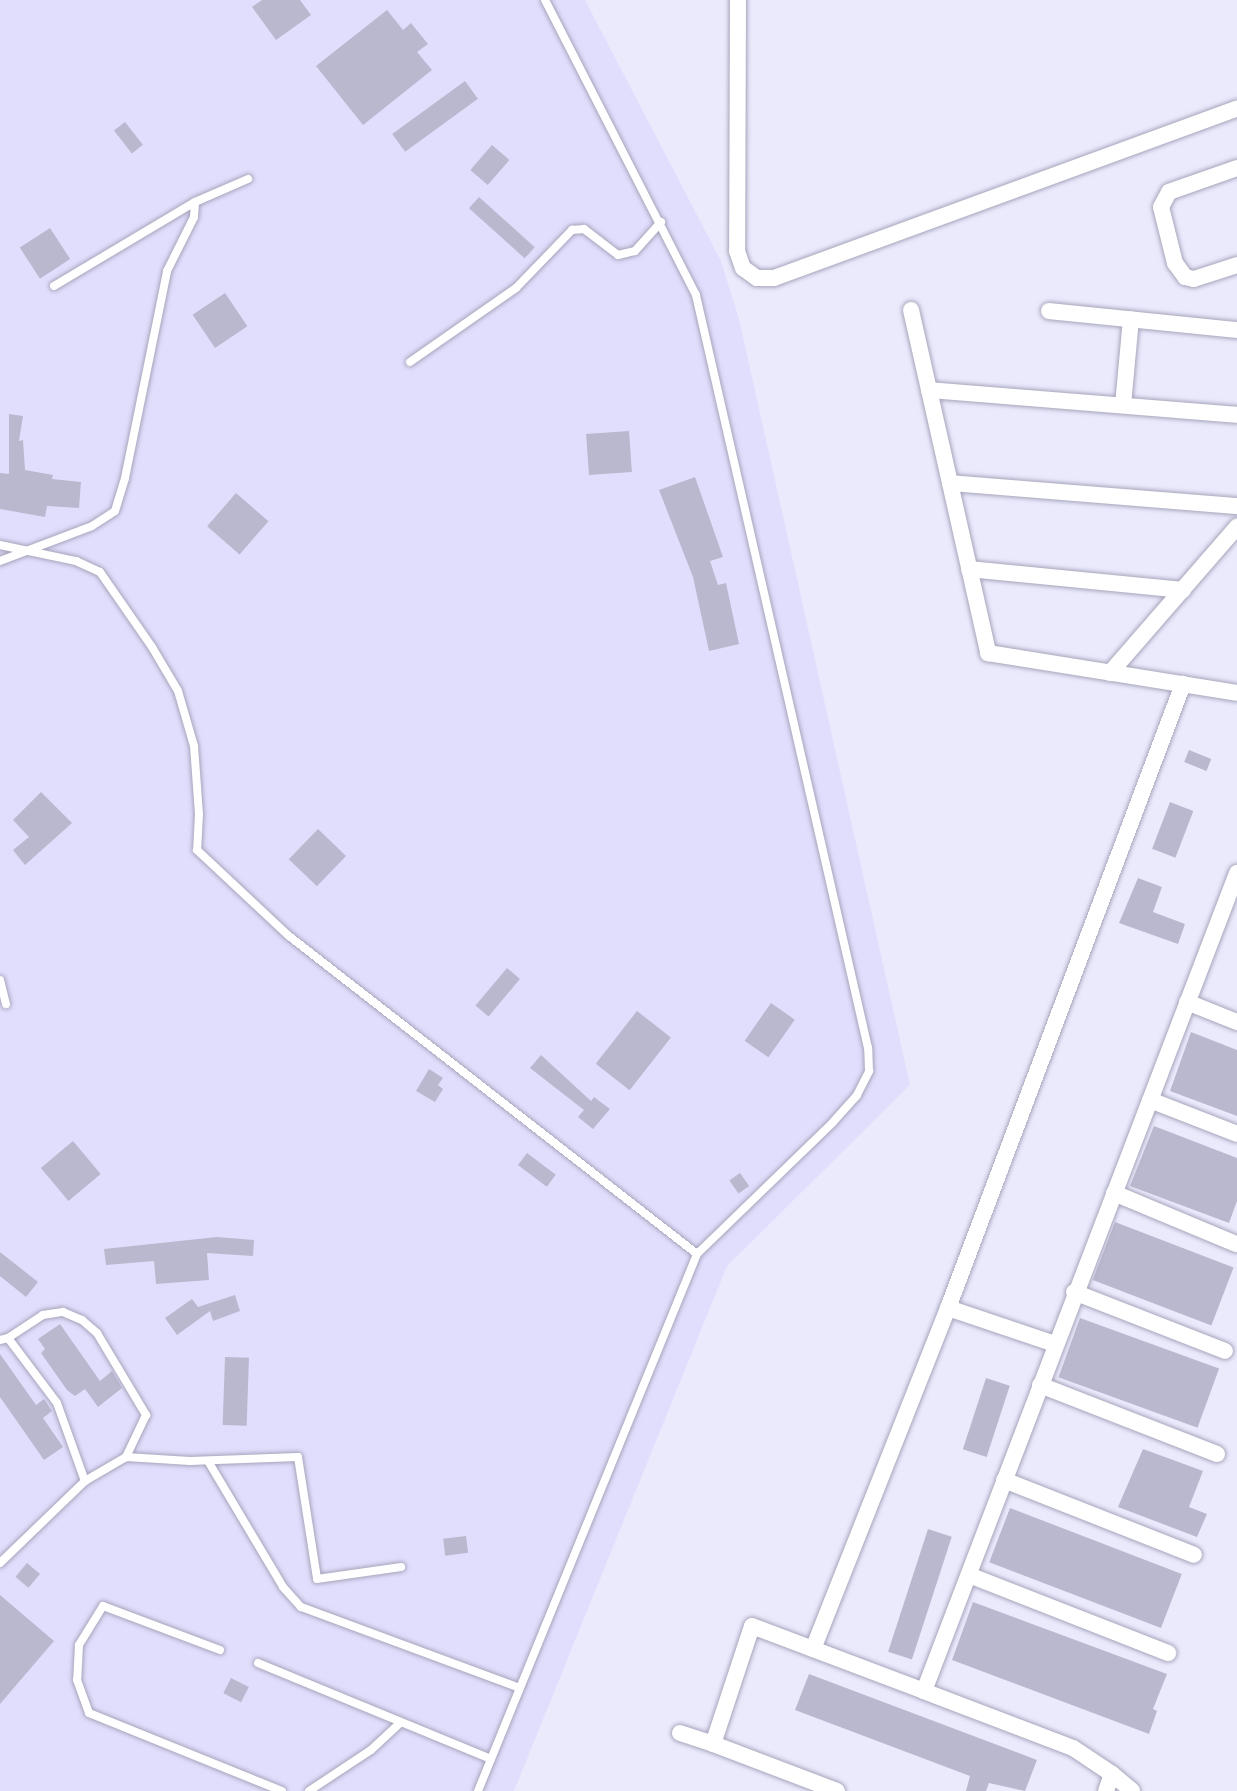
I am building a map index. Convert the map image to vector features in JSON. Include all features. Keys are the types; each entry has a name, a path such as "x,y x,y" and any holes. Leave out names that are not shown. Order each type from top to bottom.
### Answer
{"street":[{"path":"738,0 737,251 743,268 757,278 774,279 1237,109"},
{"path":"1237,168 1169,192 1161,207 1175,263 1185,278 1194,279 1237,265"},
{"path":"911,310 988,653 1237,693"},
{"path":"1049,311 1237,330"},
{"path":"1123,405 1131,319"},
{"path":"929,390 1237,415"},
{"path":"950,483 1237,506"},
{"path":"1110,673 1237,527"},
{"path":"969,569 1183,590"},
{"path":"813,1649 948,1308 1183,684"},
{"path":"924,1691 1074,1292 1237,873"},
{"path":"1187,1002 1237,1022"},
{"path":"1150,1100 1237,1134"},
{"path":"1114,1193 1236,1244"},
{"path":"1074,1292 1226,1351"},
{"path":"948,1308 1055,1344"},
{"path":"1040,1385 1216,1454"},
{"path":"1004,1480 1194,1555"},
{"path":"969,1575 1168,1653"},
{"path":"713,1744 752,1626 1073,1748 1112,1774 1132,1791"},
{"path":"680,1733 837,1791"},
{"path":"1106,1791 1112,1774"}],"lane":[{"path":"478,1791 697,1254 857,1095 869,1071 696,295 661,222 545,0"},
{"path":"54,286 195,202 248,179"},
{"path":"0,561 92,526 115,511 125,478 167,271 194,217 195,202"},
{"path":"410,362 516,288 572,230 584,229 618,255 635,251 661,222"},
{"path":"0,545 76,561 100,572 178,691 194,746 199,814 197,850 298,943 697,1254"},
{"path":"0,980 6,1004"},
{"path":"85,1481 57,1403 4,1339 43,1315 63,1312 82,1320 97,1333 146,1415 126,1457"},
{"path":"0,1563 85,1481 126,1457 208,1461 298,1457 316,1579 401,1567"},
{"path":"208,1461 283,1587 301,1607 520,1688"},
{"path":"220,1650 103,1606 79,1645 77,1680 89,1713 282,1791"},
{"path":"258,1663 491,1760"},
{"path":"309,1791 371,1750 400,1724"}],"shaded area":[{"path":"0,0 585,0 721,261 739,319 910,1085 727,1266 514,1791 0,1791"}],"building":[{"path":"262,0 300,0 311,15 276,40 252,7"},
{"path":"387,10 403,30 411,23 428,44 417,52 432,70 363,125 316,66"},
{"path":"465,81 478,99 405,152 392,134"},
{"path":"125,122 143,145 132,153 114,131"},
{"path":"492,145 509,160 488,185 470,170"},
{"path":"479,197 535,247 525,258 469,208"},
{"path":"50,228 70,259 40,279 20,248"},
{"path":"225,293 247,326 215,348 193,315"},
{"path":"9,414 23,416 19,441 23,440 25,470 53,475 52,479 81,482 79,508 47,506 45,517 0,509 0,473 9,474"},
{"path":"629,431 632,472 589,475 586,434"},
{"path":"695,477 723,557 710,561 718,585 726,583 739,644 709,651 693,577 659,490"},
{"path":"236,493 268,521 240,554 207,526"},
{"path":"1189,750 1211,759 1206,771 1184,762"},
{"path":"41,792 72,823 25,865 13,850 29,837 13,820"},
{"path":"1170,802 1193,811 1175,858 1152,849"},
{"path":"318,829 346,856 317,886 289,859"},
{"path":"1138,878 1162,887 1153,912 1185,924 1178,944 1119,923"},
{"path":"507,968 520,979 489,1016 476,1006"},
{"path":"771,1003 795,1020 768,1057 745,1041"},
{"path":"637,1011 671,1037 630,1090 596,1064"},
{"path":"1191,1032 1237,1050 1237,1116 1170,1091"},
{"path":"541,1055 591,1101 594,1097 610,1109 593,1129 578,1117 584,1110 530,1068"},
{"path":"429,1069 443,1078 438,1085 443,1089 435,1102 416,1091"},
{"path":"1154,1126 1237,1158 1237,1201 1229,1223 1130,1186"},
{"path":"73,1141 101,1174 68,1201 41,1168"},
{"path":"527,1153 556,1175 547,1187 518,1165"},
{"path":"740,1173 749,1186 739,1194 729,1180"},
{"path":"1115,1222 1234,1268 1211,1325 1093,1280"},
{"path":"217,1237 254,1240 253,1256 207,1253 209,1280 156,1284 154,1261 106,1265 104,1249"},
{"path":"0,1252 38,1282 26,1297 0,1276"},
{"path":"235,1295 240,1311 213,1321 210,1311 177,1335 165,1318 192,1299 198,1307"},
{"path":"1080,1318 1219,1369 1198,1428 1058,1377"},
{"path":"60,1324 100,1381 112,1371 122,1388 98,1407 85,1389 75,1396 67,1390 41,1353 45,1349 38,1339"},
{"path":"0,1354 36,1405 44,1399 52,1411 43,1418 63,1447 44,1460 0,1397"},
{"path":"225,1357 249,1358 247,1426 223,1425"},
{"path":"986,1378 1010,1386 987,1457 963,1449"},
{"path":"1143,1449 1203,1471 1189,1507 1207,1514 1197,1537 1118,1507"},
{"path":"1010,1508 1182,1574 1161,1628 989,1562"},
{"path":"928,1529 952,1537 912,1659 888,1652"},
{"path":"466,1536 468,1553 445,1556 443,1539"},
{"path":"27,1563 40,1574 28,1588 15,1577"},
{"path":"0,1595 54,1641 0,1704"},
{"path":"973,1602 1167,1674 1153,1709 1157,1711 1149,1734 952,1660"},
{"path":"809,1674 1037,1760 1025,1791 989,1783 986,1791 966,1791 970,1776 795,1710"},
{"path":"231,1678 249,1687 241,1702 223,1693"}]}
